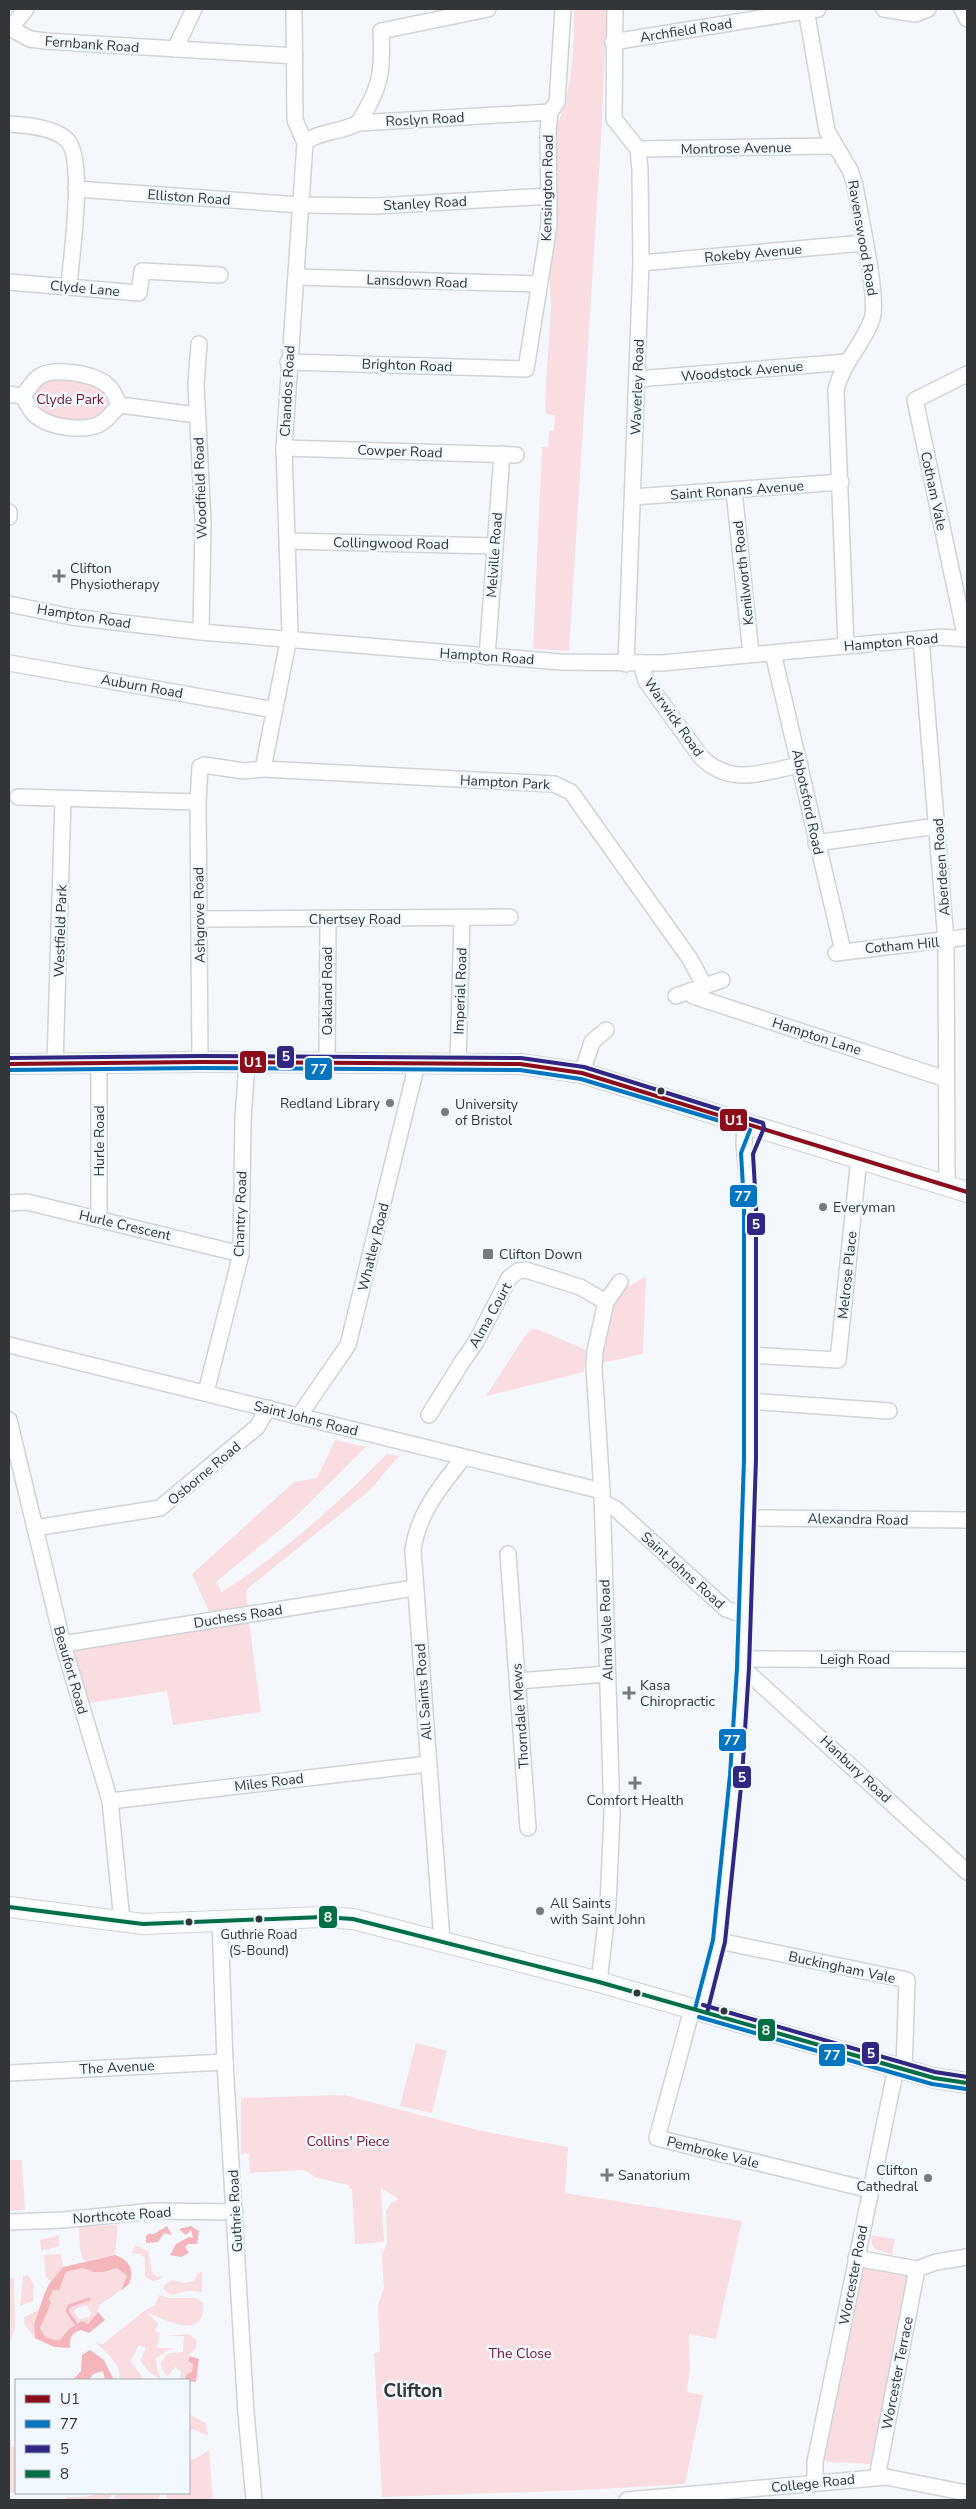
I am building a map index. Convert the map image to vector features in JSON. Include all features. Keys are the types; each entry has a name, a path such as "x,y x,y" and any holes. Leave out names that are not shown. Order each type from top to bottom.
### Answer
{"main road":[{"path":"9,1064 200,1062 520,1064 582,1073 967,1192"},
{"path":"9,1907 143,1924 323,1917 353,1919 599,1982 900,2069 934,2078 967,2083"}],"street":[{"path":"175,49 194,9"},
{"path":"294,9 295,120 305,143"},
{"path":"358,123 373,101 382,69 381,31 488,9"},
{"name":"Kensington Road","path":"526,369 549,225 548,130 550,112 557,102 563,9"},
{"path":"615,9 613,42 614,119 638,149"},
{"name":"Archfield Road","path":"613,42 810,9"},
{"name":"Ravenswood Road","path":"810,9 827,132 850,170 875,306 864,338 839,375 836,390 836,437 841,482 846,646"},
{"path":"884,9 906,14 915,14 928,9"},
{"path":"962,9 967,19"},
{"name":"Fernbank Road","path":"14,21 30,38 45,41 295,56"},
{"name":"Roslyn Road","path":"305,143 311,137 346,130 358,123 550,112"},
{"path":"9,124 40,128 58,134 67,139 74,150 76,189 69,286"},
{"name":"Chandos Road","path":"290,640 284,448 288,362 305,143"},
{"name":"Montrose Avenue","path":"638,149 834,146"},
{"name":"Waverley Road","path":"633,664 633,497 641,263 638,149"},
{"name":"Elliston Road","path":"76,189 301,205"},
{"name":"Stanley Road","path":"301,205 376,206 549,196"},
{"name":"Rokeby Avenue","path":"641,263 864,243"},
{"name":"Clyde Lane","path":"9,282 139,293 142,271 220,274"},
{"name":"Lansdown Road","path":"296,277 539,284"},
{"name":"Woodfield Road","path":"199,344 196,384 203,523 201,632"},
{"name":"Brighton Road","path":"288,362 526,369"},
{"name":"Woodstock Avenue","path":"638,379 847,362"},
{"path":"68,372 102,380 112,389 120,405 102,423 96,426 76,427 58,425 40,418 15,395 44,374 68,372"},
{"name":"Cotham Vale","path":"966,639 915,400 967,374"},
{"path":"120,405 197,415"},
{"name":"Cowper Road","path":"284,448 509,455"},
{"name":"Melville Road","path":"487,656 494,546 509,455"},
{"name":"Saint Ronans Avenue","path":"633,497 841,482"},
{"name":"Kenilworth Road","path":"734,491 752,654"},
{"name":"Collingwood Road","path":"288,541 494,546"},
{"name":"Hampton Road","path":"9,604 72,617 201,632 561,662 633,664 942,637 966,639"},
{"name":"Aberdeen Road","path":"921,639 938,826 946,941 947,1186"},
{"path":"263,769 290,640"},
{"name":"Abbotsford Road","path":"773,653 800,764 839,952"},
{"name":"Auburn Road","path":"9,663 275,710"},
{"name":"Warwick Road","path":"633,664 701,757 710,766 722,773 742,776 800,764"},
{"name":"Hampton Park","path":"200,767 204,765 244,771 263,769 554,784 571,792 690,959 704,984"},
{"name":"Ashgrove Road","path":"200,767 198,802 200,1062"},
{"path":"18,796 64,800 198,802"},
{"name":"Westfield Park","path":"55,1063 64,800"},
{"path":"816,843 938,826"},
{"name":"Chertsey Road","path":"200,919 510,917"},
{"name":"Imperial Road","path":"458,1065 462,918"},
{"name":"Oakland Road","path":"327,1062 328,919"},
{"name":"Cotham Hill","path":"839,952 946,941 967,937"},
{"path":"704,984 722,980"},
{"name":"Hampton Lane","path":"704,984 683,993 946,1079"},
{"path":"582,1073 592,1042 606,1030"},
{"name":"Hurle Road","path":"99,1063 99,1219"},
{"name":"Chantry Road","path":"206,1392 241,1254 243,1119 247,1063"},
{"name":"Whatley Road","path":"299,1416 348,1345 417,1064"},
{"path":"697,2010 719,1941 736,1776 743,1663 743,1615 749,1518 750,1205 747,1153 751,1124"},
{"name":"Melrose Place","path":"750,1354 838,1360 859,1158"},
{"name":"Hurle Crescent","path":"9,1203 27,1202 241,1254"},
{"name":"Alma Court","path":"429,1415 476,1342 509,1278 518,1271 526,1270 580,1286 606,1302"},
{"name":"Alma Vale Road","path":"599,1982 608,1905 612,1815 602,1496 594,1367 595,1351 606,1302 620,1282"},
{"name":"Saint Johns Road","path":"9,1346 206,1392 602,1496 726,1609 743,1615"},
{"path":"749,1401 889,1410"},
{"name":"Osborne Road","path":"35,1528 160,1508 257,1427 268,1408"},
{"name":"Beaufort Road","path":"9,1420 63,1644 110,1801 122,1921"},
{"name":"All Saints Road","path":"442,1941 414,1588 413,1550 415,1532 422,1515 439,1488 463,1458"},
{"name":"Alexandra Road","path":"749,1518 967,1520"},
{"name":"Thorndale Mews","path":"508,1554 528,1828"},
{"name":"Duchess Road","path":"63,1644 414,1588"},
{"name":"Leigh Road","path":"743,1663 967,1660"},
{"name":"Hanbury Road","path":"743,1663 967,1872"},
{"path":"518,1681 607,1674"},
{"name":"Miles Road","path":"110,1801 428,1764"},
{"name":"Guthrie Road","path":"220,1920 225,2062 246,2413 254,2500"},
{"name":"Buckingham Vale","path":"719,1941 907,1980 900,2069"},
{"name":"Pembroke Vale","path":"697,2010 657,2138 870,2190"},
{"name":"The Avenue","path":"9,2072 225,2062"},
{"name":"Worcester Road","path":"815,2482 815,2462 856,2258 870,2190 900,2069"},
{"name":"Northcote Road","path":"9,2222 63,2220 154,2211 235,2212"},
{"path":"856,2258 917,2269 936,2262 967,2257"},
{"name":"Worcester Terrace","path":"877,2477 917,2269"},
{"name":"College Road","path":"627,2500 735,2495 815,2482 877,2477 886,2477 967,2493"}],"green space":[{"path":"574,9 607,9 601,140 569,651 533,649 542,447 548,447 549,430 554,431 555,415 546,414 545,399 551,308 549,265 557,218 554,131 569,87 573,55"},
{"name":"Clyde Park","path":"64,377 103,387 108,402 106,411 100,417 90,420 64,419 41,414 33,397 42,380"},
{"path":"646,1276 643,1354 602,1363 610,1308 620,1292"},
{"path":"537,1329 586,1350 584,1372 486,1396 523,1339 530,1330"},
{"path":"335,1440 366,1447 293,1519 216,1582 222,1592 244,1578 308,1528 387,1454 399,1456 369,1491 246,1590 247,1606 209,1612 192,1574 294,1482 317,1478"},
{"path":"249,1622 261,1712 173,1725 167,1691 89,1703 73,1651"},
{"path":"416,2043 447,2051 432,2113 400,2106"},
{"name":"The Close","path":"344,2095 481,2131 568,2147 565,2193 742,2221 716,2339 689,2334 690,2366 687,2392 703,2395 685,2484 584,2490 382,2497 374,2353 380,2352 378,2305 384,2288 382,2255 387,2243 386,2211 391,2203 399,2199 381,2188 384,2242 355,2244 352,2190 348,2185 317,2178 304,2170 250,2173 249,2153 241,2154 241,2098"},
{"path":"9,2160 22,2160 25,2210 9,2211"},
{"path":"118,2225 115,2255 84,2261 80,2249 79,2226"},
{"path":"59,2235 59,2246 41,2251 40,2240"},
{"path":"871,2235 895,2239 892,2255 875,2249 872,2244"},
{"path":"135,2245 148,2251 152,2272 156,2277 162,2276 159,2280 152,2281 145,2276 145,2258 140,2254 132,2253"},
{"path":"61,2254 63,2267 51,2282 46,2277 44,2255"},
{"path":"867,2267 908,2275 910,2282 876,2457 870,2464 827,2462 823,2457 861,2272"},
{"path":"83,2268 100,2272 117,2268 127,2276 120,2290 100,2305 89,2323 71,2330 61,2340 54,2340 48,2338 40,2328 53,2290 59,2290 66,2272","holes":["87,2305 91,2313 89,2317 79,2319 74,2311 79,2307"]},
{"path":"202,2272 202,2292 187,2291 170,2294 164,2289 164,2286 171,2280 185,2283 194,2281 198,2273"},
{"path":"28,2275 34,2285 33,2301 20,2306 23,2276"},
{"path":"9,2278 14,2278 15,2328 9,2344"},
{"path":"159,2295 170,2298 196,2298 203,2303 202,2315 198,2322 191,2325 183,2325 173,2323 147,2312 158,2324 155,2332 160,2333 157,2348 173,2348 156,2358 161,2379 149,2372 140,2361 146,2348 139,2345 130,2361 142,2377 141,2379 120,2379 116,2364 96,2343 103,2344 144,2311 155,2305"},
{"path":"39,2310 34,2324 35,2338 24,2324 24,2317"},
{"path":"189,2334 197,2341 195,2350 190,2353 188,2361 193,2364 192,2373 187,2374 184,2379 180,2379 181,2371 175,2367 167,2377 162,2369 161,2362 168,2353 183,2352 184,2336 165,2336"},
{"path":"191,2415 206,2423 208,2436 193,2429 190,2430"},
{"path":"9,2440 11,2440 11,2447 15,2446 15,2492 9,2493"},
{"path":"209,2450 213,2500 167,2500 167,2494 190,2494 190,2460 197,2458"},
{"path":"111,2494 110,2500 66,2500 68,2497"},
{"path":"115,2494 161,2494 158,2500 114,2500"}],"shaded area":[{"path":"167,2226 172,2235 164,2233 158,2242 146,2243 146,2236 148,2234 154,2234"},
{"path":"191,2226 199,2231 197,2244 188,2244 185,2247 189,2253 181,2257 170,2255 176,2244 189,2237 193,2238 191,2230 186,2235 179,2229"},
{"path":"115,2255 130,2266 131,2279 129,2284 121,2291 127,2276 117,2268 104,2272 94,2272 83,2268 66,2272 59,2290 53,2290 49,2299 51,2303 40,2328 48,2338 60,2340 69,2329 82,2321 88,2324 98,2312 105,2320 89,2333 81,2330 73,2334 70,2339 70,2348 54,2347 35,2338 34,2324 44,2295 49,2284 63,2267"},
{"path":"90,2350 104,2360 114,2379 105,2379 103,2371 93,2374 90,2379 74,2379 81,2371 82,2355"},
{"path":"190,2356 199,2359 196,2382 184,2379 187,2374 192,2372 193,2364 188,2361"}],"waterway":[{"path":"76,2324 67,2311 69,2306 89,2299"}],"transit line":[{"name":"5","path":"9,1058 200,1056 521,1058 584,1067 763,1123 764,1128 753,1154 756,1205 756,1459 749,1668 742,1777 725,1942 707,2013"},
{"name":"U1","path":"9,1064 200,1062 520,1064 582,1073 967,1192"},
{"name":"77","path":"9,1070 200,1068 520,1070 581,1079 750,1130 741,1153 744,1205 744,1459 737,1668 730,1775 713,1940 695,2009"},
{"name":"8","path":"9,1907 143,1924 323,1917 353,1919 599,1982 934,2078 967,2083"},
{"name":"5","path":"703,2005 935,2072 967,2077"},
{"name":"77","path":"699,2017 932,2084 966,2089"}],"place":[{"name":"Clifton Physiotherapy","path":"59,576"},
{"name":"Redland Library","path":"390,1103"},
{"name":"University of Bristol","path":"445,1112"},
{"name":"Everyman","path":"823,1207"},
{"name":"Clifton Down","path":"488,1254"},
{"name":"Kasa Chiropractic","path":"629,1693"},
{"name":"Comfort Health","path":"635,1783"},
{"name":"All Saints with Saint John","path":"540,1911"},
{"name":"Guthrie Road (S-Bound)","path":"259,1919"},
{"name":"Sanatorium","path":"607,2175"},
{"name":"Clifton Cathedral","path":"928,2178"}],"district":[{"name":"Clifton","path":"413,2390"}],"park label":[{"name":"Collins' Piece","path":"348,2141"}]}
